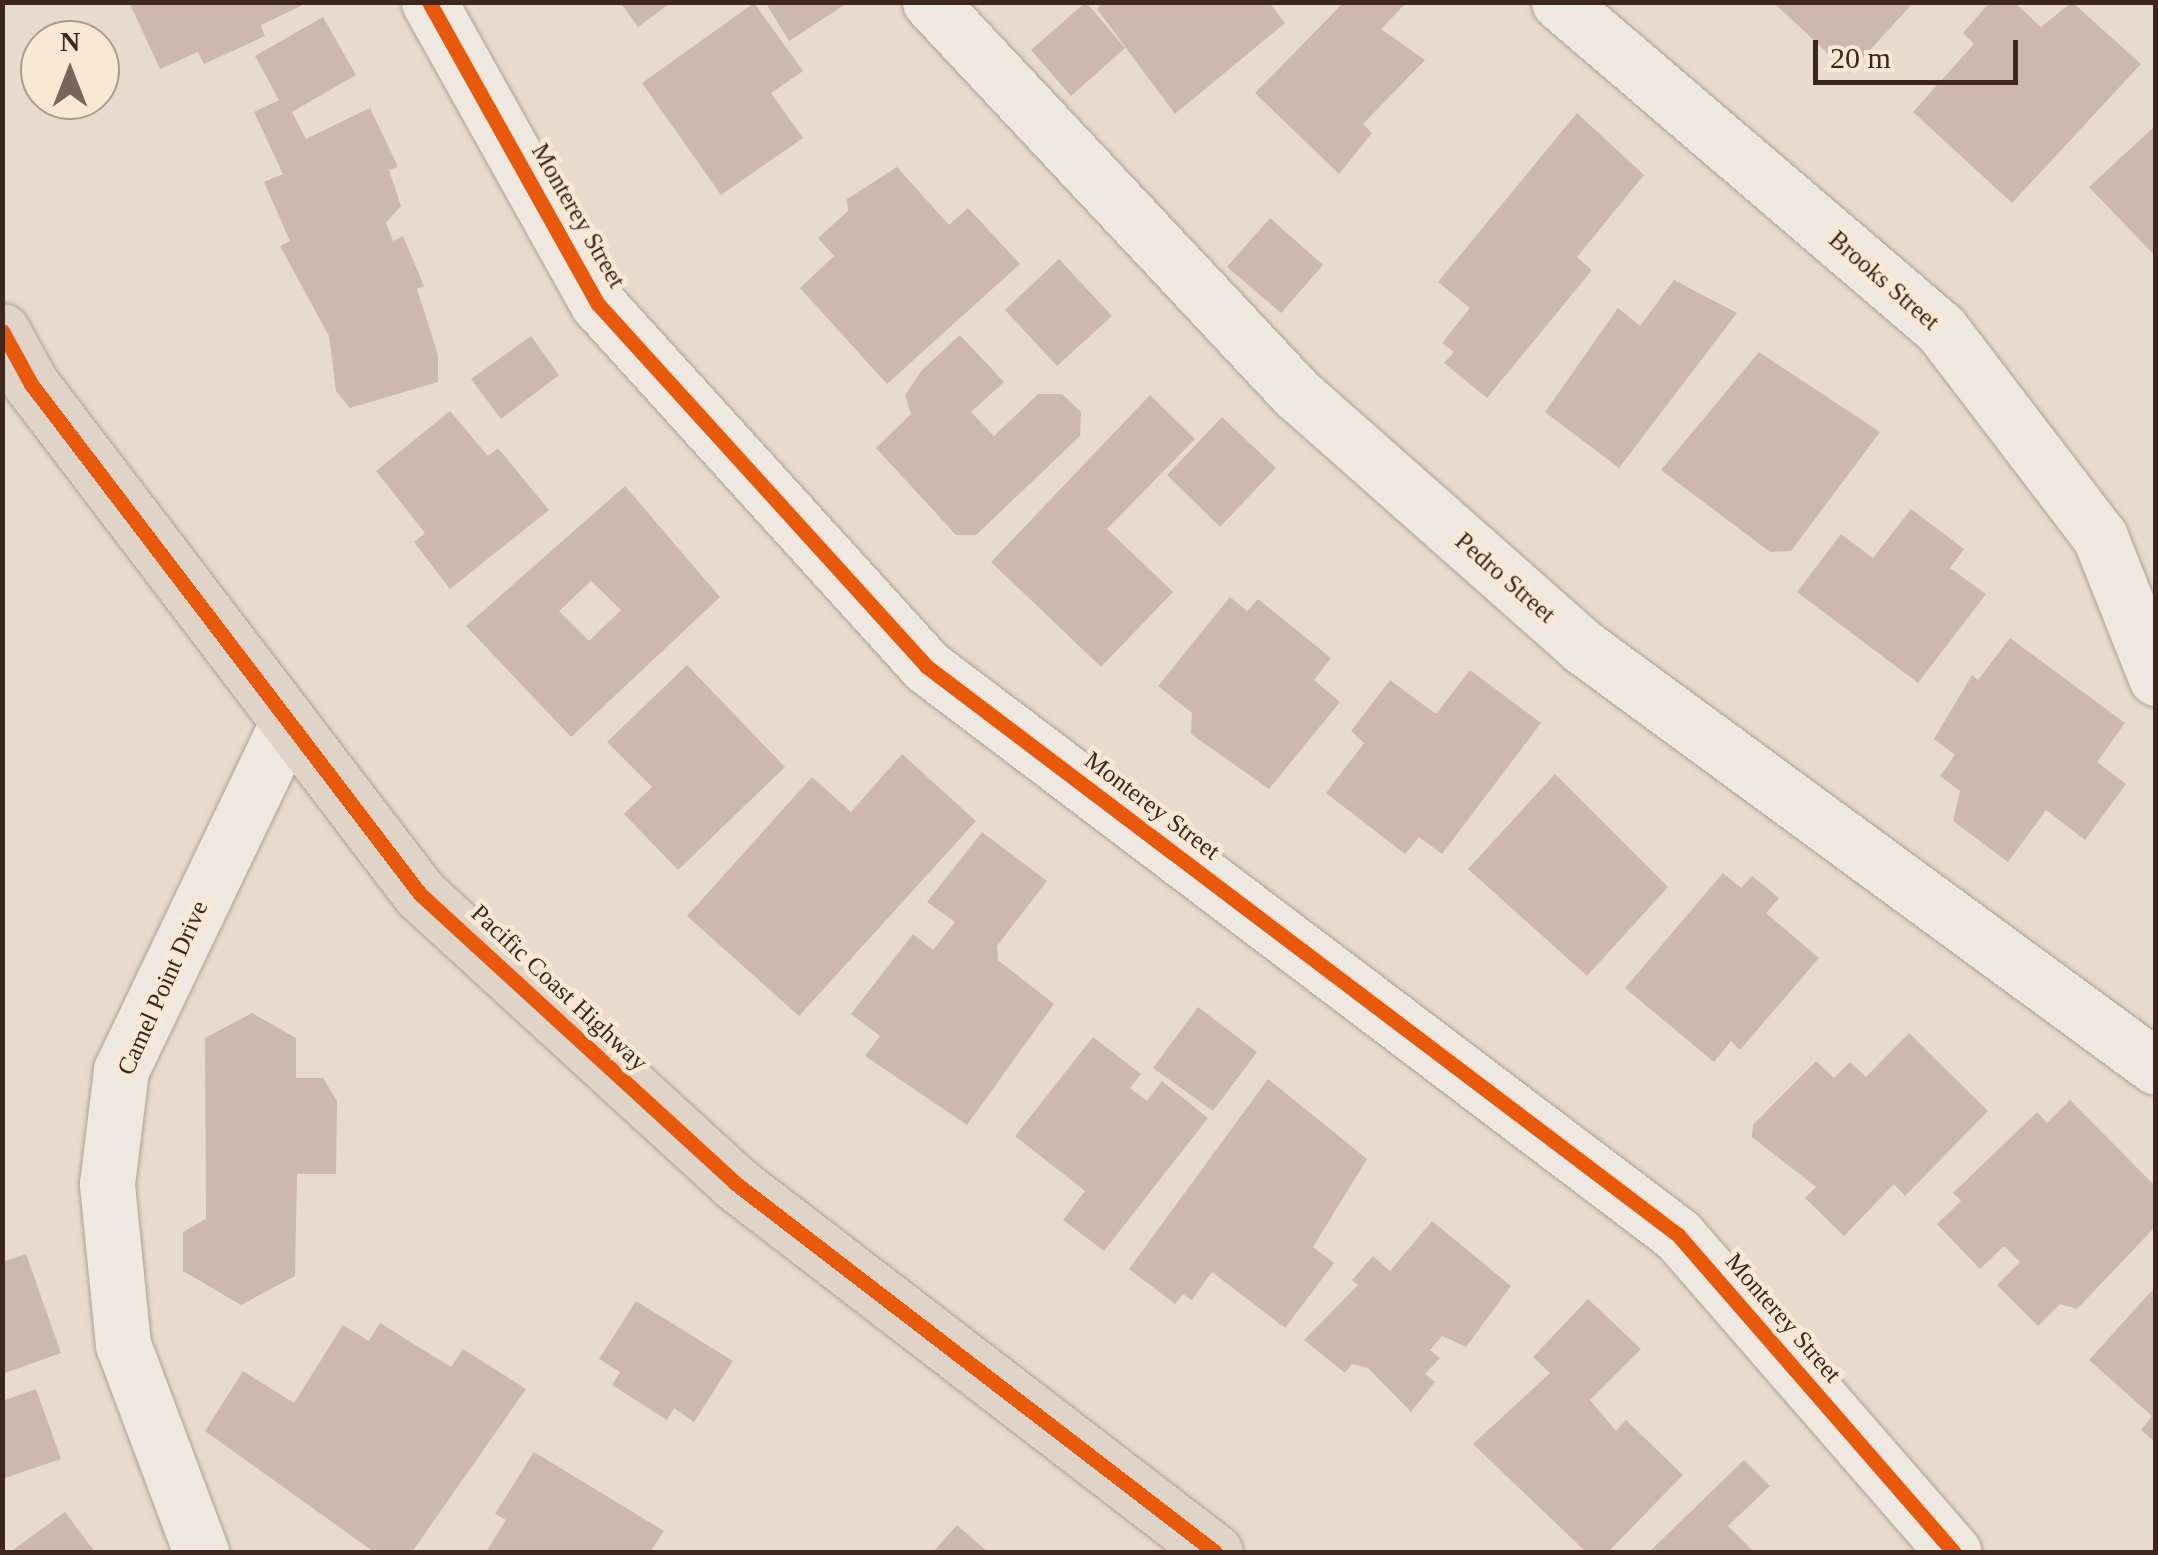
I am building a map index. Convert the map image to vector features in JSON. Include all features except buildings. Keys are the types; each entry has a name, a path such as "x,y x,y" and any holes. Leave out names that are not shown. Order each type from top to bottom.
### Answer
{"highway":[{"name":"Pacific Coast Highway","path":"2,331 31,384 286,726 420,894 735,1183 1215,1552"}],"street":[{"name":"Monterey Street","path":"429,2 598,304 926,666 1678,1234 1954,1552"},
{"name":"Pedro Street","path":"930,2 1296,393 1583,647 2156,1067"},
{"name":"Brooks Street","path":"1560,2 1940,329 2100,537 2156,678"},
{"name":"Camel Point Drive","path":"201,1552 122,1346 107,1184 121,1070 286,726"}],"cycle path":[{"path":"429,2 598,304 926,666 1678,1235 1954,1552"},
{"path":"2,331 31,384 420,894 735,1183 1215,1552"}]}
